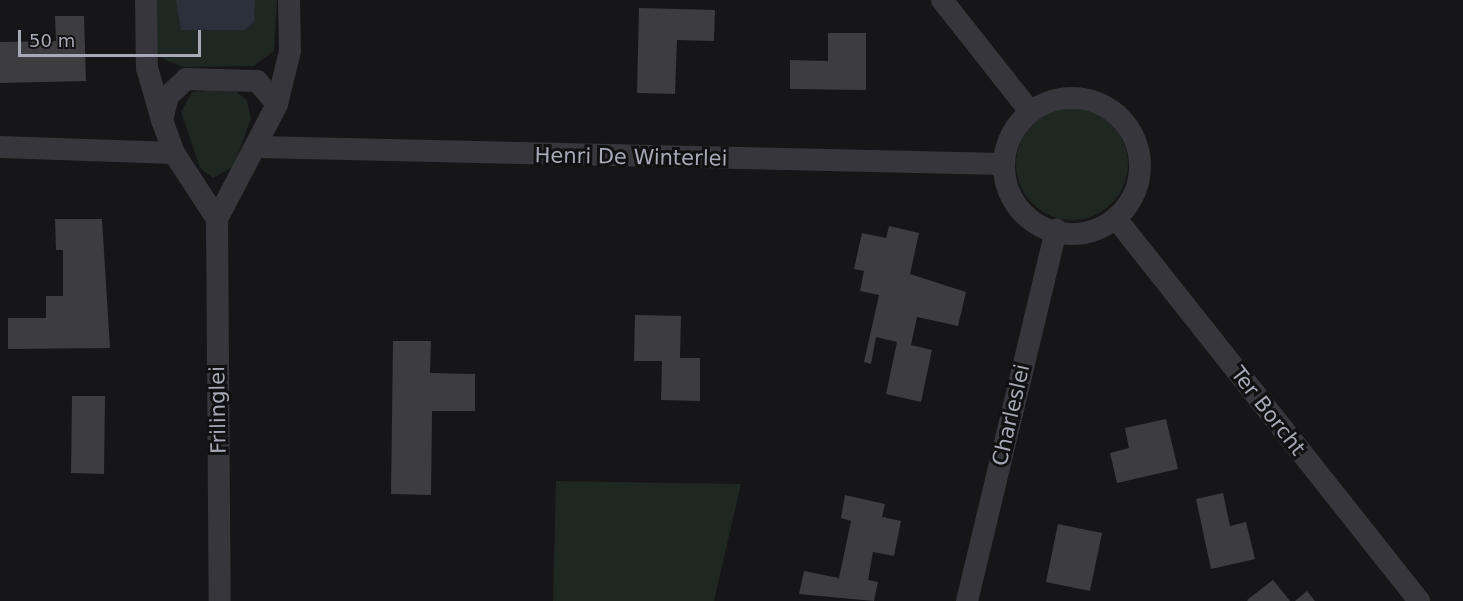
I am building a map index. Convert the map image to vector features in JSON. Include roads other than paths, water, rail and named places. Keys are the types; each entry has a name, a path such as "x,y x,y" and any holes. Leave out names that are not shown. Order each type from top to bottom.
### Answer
{"street":[{"path":"146,0 147,68 162,120 174,153 216,219 258,147 277,104 290,51 289,0"},
{"path":"942,0 1029,110"},
{"path":"162,120 168,96 186,79 257,81 277,104"},
{"path":"1046,101 1088,101 1109,109 1128,127 1140,172 1130,206 1118,221 1087,233 1056,229 1020,208 1003,164 1016,124 1029,110 1046,101"},
{"path":"0,147 174,153"},
{"name":"Henri De Winterlei","path":"258,147 1003,164"},
{"name":"Frilinglei","path":"216,219 220,601"},
{"name":"Ter Borcht","path":"1118,221 1419,601"},
{"name":"Charleslei","path":"967,601 1056,229"}]}
